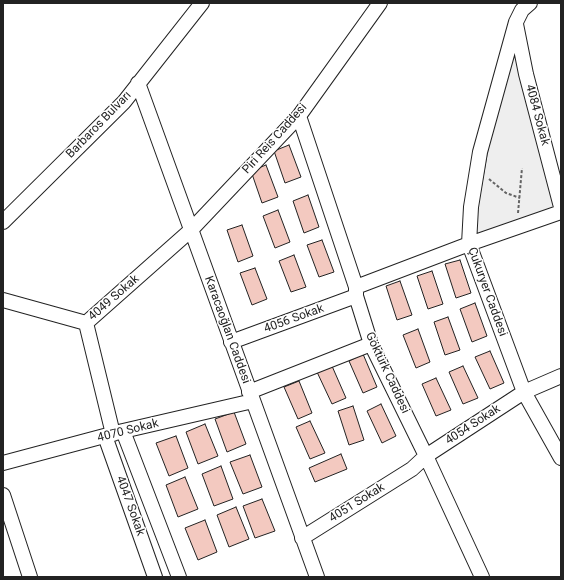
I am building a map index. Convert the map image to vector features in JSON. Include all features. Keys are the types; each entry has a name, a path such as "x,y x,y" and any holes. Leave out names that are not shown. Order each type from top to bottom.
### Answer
{"street":[{"name":"Barbaros Bulvarı","path":"3,222 124,102 202,3"},
{"name":"Piri Reis Caddesi","path":"191,230 299,116 380,3"},
{"name":"Çukuryer Caddesi","path":"520,10 476,168 465,245 524,392 561,458"},
{"name":"4084 Sokak","path":"520,10 526,74 561,207"},
{"name":"Karacaoğlan Caddesi","path":"138,83 317,577"},
{"name":"Göktürk Caddesi","path":"299,116 356,292 371,344 426,456 482,577"},
{"name":"4056 Sokak","path":"231,342 356,292 465,245 561,212"},
{"name":"4049 Sokak","path":"113,434 86,323 191,230"},
{"path":"3,300 86,323"},
{"name":"4070 Sokak","path":"3,463 251,397 371,344"},
{"name":"4054 Sokak","path":"412,469 426,456 524,392 561,376"},
{"path":"113,434 178,577"},
{"name":"4047 Sokak","path":"113,434 155,577"},
{"name":"4051 Sokak","path":"302,538 412,469"},
{"path":"3,495 30,577"}],"path":[{"path":"476,168 506,193 520,198"},
{"path":"517,226 522,168"}],"shaded area":[{"path":"516,43 556,209 481,234 475,234 474,229 491,132"}],"building":[{"path":"289,145 301,177 285,183 274,151"},
{"path":"266,165 278,197 262,203 251,171"},
{"path":"308,195 319,227 304,233 293,201"},
{"path":"278,210 290,242 275,248 263,216"},
{"path":"242,225 253,256 238,262 227,230"},
{"path":"322,240 334,272 319,277 307,245"},
{"path":"294,255 306,287 291,292 279,261"},
{"path":"460,260 471,293 456,298 445,264"},
{"path":"255,268 267,299 252,305 240,273"},
{"path":"432,271 443,304 428,309 417,276"},
{"path":"400,281 412,315 397,320 386,286"},
{"path":"475,303 487,336 472,342 460,309"},
{"path":"448,317 460,350 445,355 434,322"},
{"path":"418,329 430,362 416,368 403,335"},
{"path":"490,351 504,383 490,389 475,357"},
{"path":"363,354 377,387 363,393 349,361"},
{"path":"332,366 346,398 332,404 317,372"},
{"path":"463,366 478,398 463,404 449,372"},
{"path":"436,378 451,410 436,416 422,384"},
{"path":"299,381 312,413 298,419 284,387"},
{"path":"381,404 396,436 382,443 367,411"},
{"path":"353,406 364,440 349,445 338,411"},
{"path":"234,412 246,444 227,452 215,419"},
{"path":"310,421 325,453 310,459 296,427"},
{"path":"205,424 218,456 198,464 186,432"},
{"path":"176,436 188,468 169,476 156,443"},
{"path":"341,454 347,469 315,482 309,468"},
{"path":"250,455 262,487 243,494 230,462"},
{"path":"221,466 233,499 214,506 202,474"},
{"path":"185,477 198,509 178,517 166,485"},
{"path":"262,499 275,531 255,538 243,506"},
{"path":"236,507 249,539 229,547 217,515"},
{"path":"205,520 217,552 198,560 185,528"}]}
